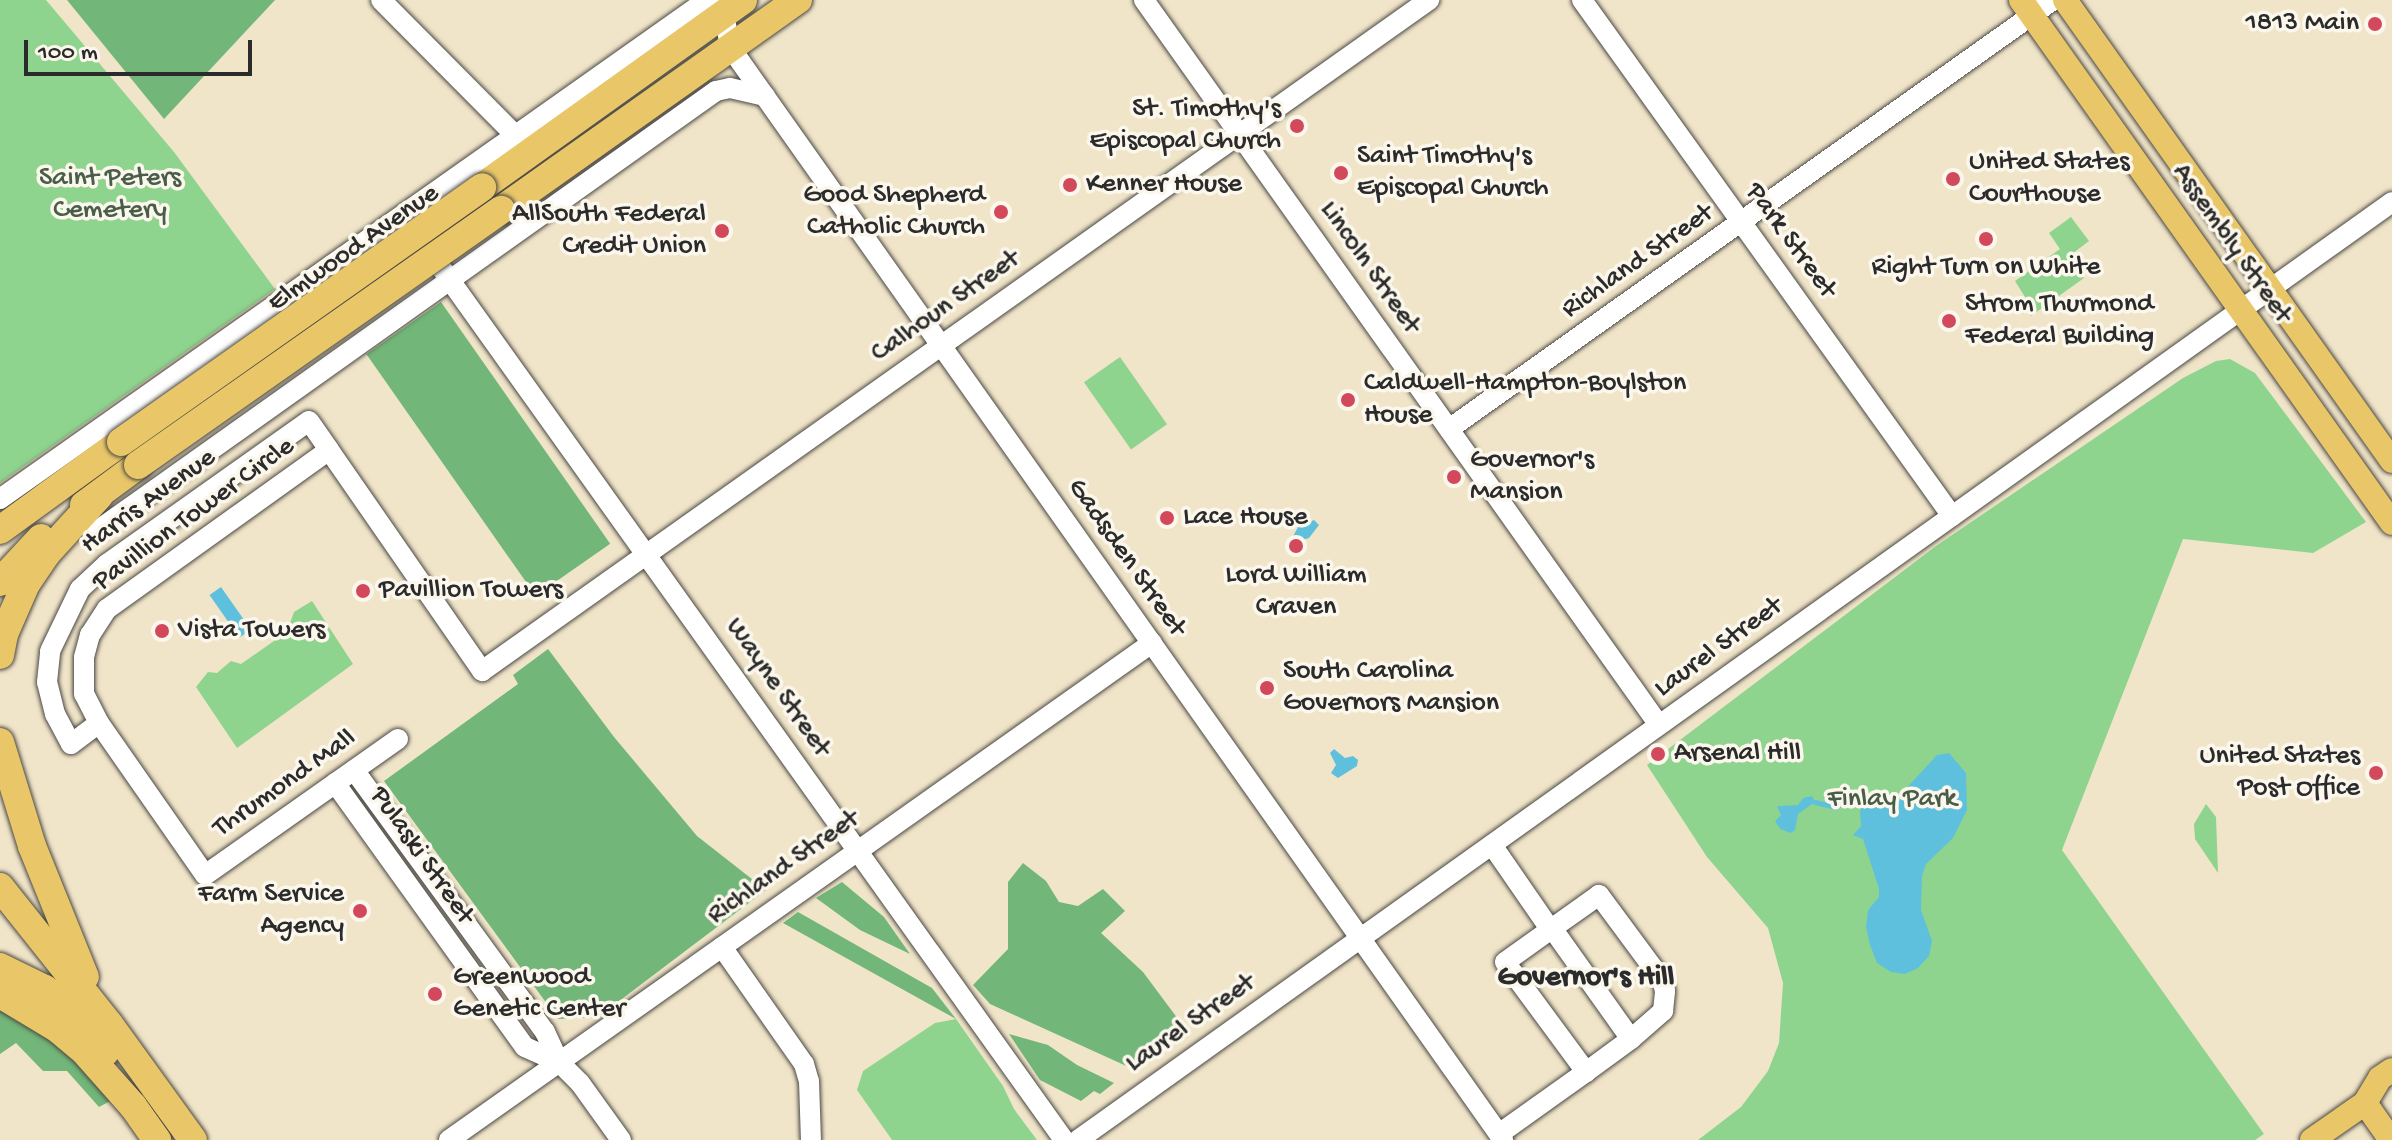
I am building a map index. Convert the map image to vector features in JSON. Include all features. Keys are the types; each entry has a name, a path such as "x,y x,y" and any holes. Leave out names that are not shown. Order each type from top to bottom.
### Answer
{"highway":[{"path":"0,582 41,538 138,465 798,0"},
{"path":"0,530 482,187 724,3"},
{"path":"0,655 4,634 26,584 47,553 99,496"},
{"path":"0,539 41,502"},
{"path":"0,742 32,846 72,949 109,1024"},
{"path":"0,887 109,1024 193,1140"},
{"path":"0,967 45,989 77,1018 107,1055 133,1106"},
{"path":"0,994 58,1029 85,1052 133,1106 157,1140"}],"main road":[{"name":"Assembly Street","path":"2065,0 2392,461"},
{"name":"Assembly Street","path":"2026,8 2392,523"},
{"path":"2312,1140 2365,1103 2380,1078 2392,1070"},
{"path":"2365,1103 2392,1101"},
{"path":"2365,1103 2391,1140"}],"street":[{"path":"381,0 516,136"},
{"name":"Lincoln Street","path":"1144,0 1659,725"},
{"name":"Calhoun Street","path":"497,660 1429,0"},
{"name":"Park Street","path":"1582,0 1952,516"},
{"name":"Richland Street","path":"1449,429 1740,224 2026,8 2053,0"},
{"name":"Elmwood Avenue","path":"0,499 165,379 516,136 724,3"},
{"name":"Gadsden Street","path":"724,3 730,47 1501,1137"},
{"path":"94,533 445,273 716,91 730,88 765,96"},
{"name":"Laurel Street","path":"1078,1140 2392,202"},
{"name":"Wayne Street","path":"445,273 1064,1140"},
{"name":"Harris Avenue","path":"99,723 71,744 55,714 47,682 50,651 80,589 107,564 309,421 329,450"},
{"name":"Pavillion Tower Circle","path":"205,875 99,723 84,694 83,666 90,635 107,609 329,450 482,671 497,660"},
{"name":"Richland Street","path":"449,1140 1152,643"},
{"name":"Thrumond Mall","path":"205,875 398,739"},
{"name":"Pulaski Street","path":"354,770 545,1032 559,1062 580,1083 621,1140"},
{"name":"Pulaski Street","path":"335,783 525,1047 559,1062"},
{"path":"1492,845 1631,1039"},
{"path":"1501,1137 1631,1039 1663,1011 1665,991 1654,967 1599,895 1505,962 1586,1072"},
{"path":"722,947 804,1064 809,1081 811,1140"}],"green space":[{"name":"Saint Peters Cemetery","path":"0,0 46,0 174,152 275,289 0,483"},
{"path":"67,0 275,0 164,119"},
{"path":"2071,217 2089,241 2068,257 2084,278 2031,316 2027,311 2023,314 2016,304 2025,297 2015,281 2060,249 2049,233"},
{"path":"441,302 610,544 536,596 366,354"},
{"path":"1120,357 1167,424 1131,449 1084,382"},
{"name":"Finlay Park","path":"2230,359 2255,373 2366,522 2313,553 2183,539 2062,850 2264,1134 2255,1140 1698,1140 1741,1107 1768,1071 1779,1043 1783,983 1768,928 1707,857 1647,765 1936,546 2183,378 2216,361"},
{"path":"312,601 353,664 237,748 196,687 208,672 217,673 231,661 241,664 274,641 277,636 275,631 283,623 290,623 294,612"},
{"path":"548,649 614,737 697,836 766,890 598,1017 558,1019 384,781 518,684 513,675"},
{"path":"2206,804 2216,817 2218,873 2195,839 2194,824"},
{"path":"1023,863 1046,881 1059,902 1078,906 1103,889 1125,911 1101,933 1143,972 1178,1019 1181,1036 1133,1069 990,1004 973,985 1008,949 1008,882"},
{"path":"842,882 884,917 910,954 860,930 816,898"},
{"path":"798,912 932,988 956,1019 783,923"},
{"path":"0,1004 60,1039 114,1099 99,1107 67,1071 43,1071 16,1043 0,1054"},
{"path":"956,1019 1037,1140 892,1140 857,1090 863,1071 935,1023"},
{"path":"1009,1034 1048,1045 1077,1065 1114,1083 1100,1094 1094,1091 1081,1101 1040,1080"}],"water":[{"path":"1314,520 1319,525 1309,538 1289,544 1298,527"},
{"path":"221,587 251,630 239,638 210,595"},
{"path":"1334,749 1345,758 1353,756 1358,760 1357,766 1338,778 1331,773 1336,765 1330,753"},
{"path":"1949,753 1966,773 1967,810 1953,838 1926,864 1922,876 1921,910 1932,941 1929,956 1918,968 1905,974 1891,972 1877,963 1870,945 1866,927 1868,910 1879,897 1879,889 1863,839 1853,835 1861,826 1860,811 1866,796 1901,794 1937,755"},
{"path":"1812,796 1815,802 1798,814 1795,830 1791,833 1780,829 1775,821 1781,815 1777,806 1798,805 1803,798"}],"waterway":[{"path":"1815,802 1835,807 1862,794 1866,796"}],"place":[{"name":"1813 Main","path":"2375,24"},
{"name":"St. Timothy's Episcopal Church","path":"1297,126"},
{"name":"Saint Timothy's Episcopal Church","path":"1341,173"},
{"name":"United States Courthouse","path":"1953,179"},
{"name":"Kenner House","path":"1070,185"},
{"name":"Good Shepherd Catholic Church","path":"1001,212"},
{"name":"AllSouth Federal Credit Union","path":"722,231"},
{"name":"Right Turn on White","path":"1986,239"},
{"name":"Strom Thurmond Federal Building","path":"1949,321"},
{"name":"Caldwell-Hampton-Boylston House","path":"1348,400"},
{"name":"Governor's Mansion","path":"1454,477"},
{"name":"Lace House","path":"1167,518"},
{"name":"Lord William Craven","path":"1296,546"},
{"name":"Pavillion Towers","path":"363,591"},
{"name":"Vista Towers","path":"162,631"},
{"name":"South Carolina Governors Mansion","path":"1267,688"},
{"name":"Arsenal Hill","path":"1658,754"},
{"name":"United States Post Office","path":"2376,773"},
{"name":"Farm Service Agency","path":"360,911"},
{"name":"Greenwood Genetic Center","path":"435,994"}],"district":[{"name":"Governor's Hill","path":"1586,979"}]}
